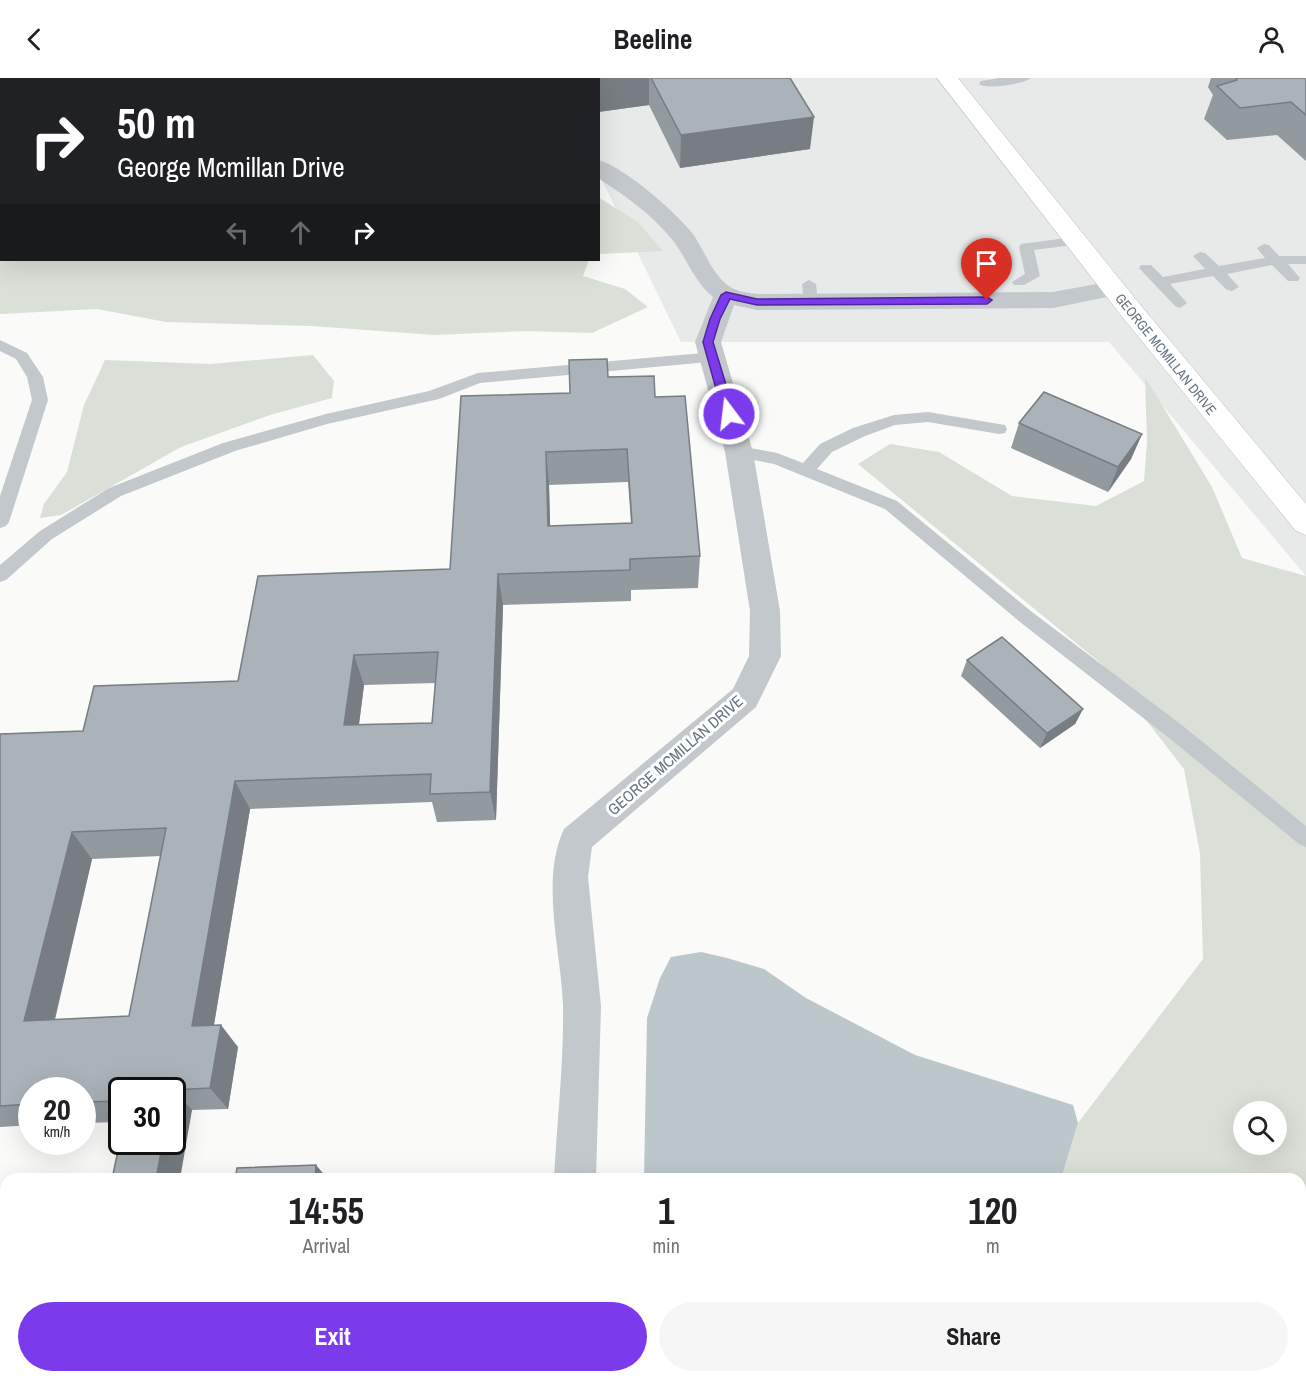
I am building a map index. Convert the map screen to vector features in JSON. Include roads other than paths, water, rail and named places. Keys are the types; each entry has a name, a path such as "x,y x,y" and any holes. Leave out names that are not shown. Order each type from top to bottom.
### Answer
{"street":[{"path":"947,78 1113,289"},
{"path":"600,168 650,203 686,241 711,282 726,295"},
{"name":"GEORGE MCMILLAN DRIVE","path":"575,1173 582,1006 570,877 576,840 745,698 765,656 765,611 739,452 708,342 726,295 757,302 810,293 1053,300 1113,289 1306,524"}],"lane":[{"path":"985,84 1024,78"},
{"path":"1020,282 1033,276 1026,247 1076,241"},
{"path":"1264,248 1293,278"},
{"path":"1200,256 1232,287"},
{"path":"1159,282 1276,260 1306,260"},
{"path":"1146,268 1180,303"},
{"path":"0,345 22,356 35,377 40,400 0,522"},
{"path":"0,575 46,535 115,492 229,447 326,419 433,395 478,378 714,357"},
{"path":"807,470 826,448 859,432 894,420 928,417 999,429"},
{"path":"739,452 777,459 891,505 1026,617 1176,732 1306,838"}]}
